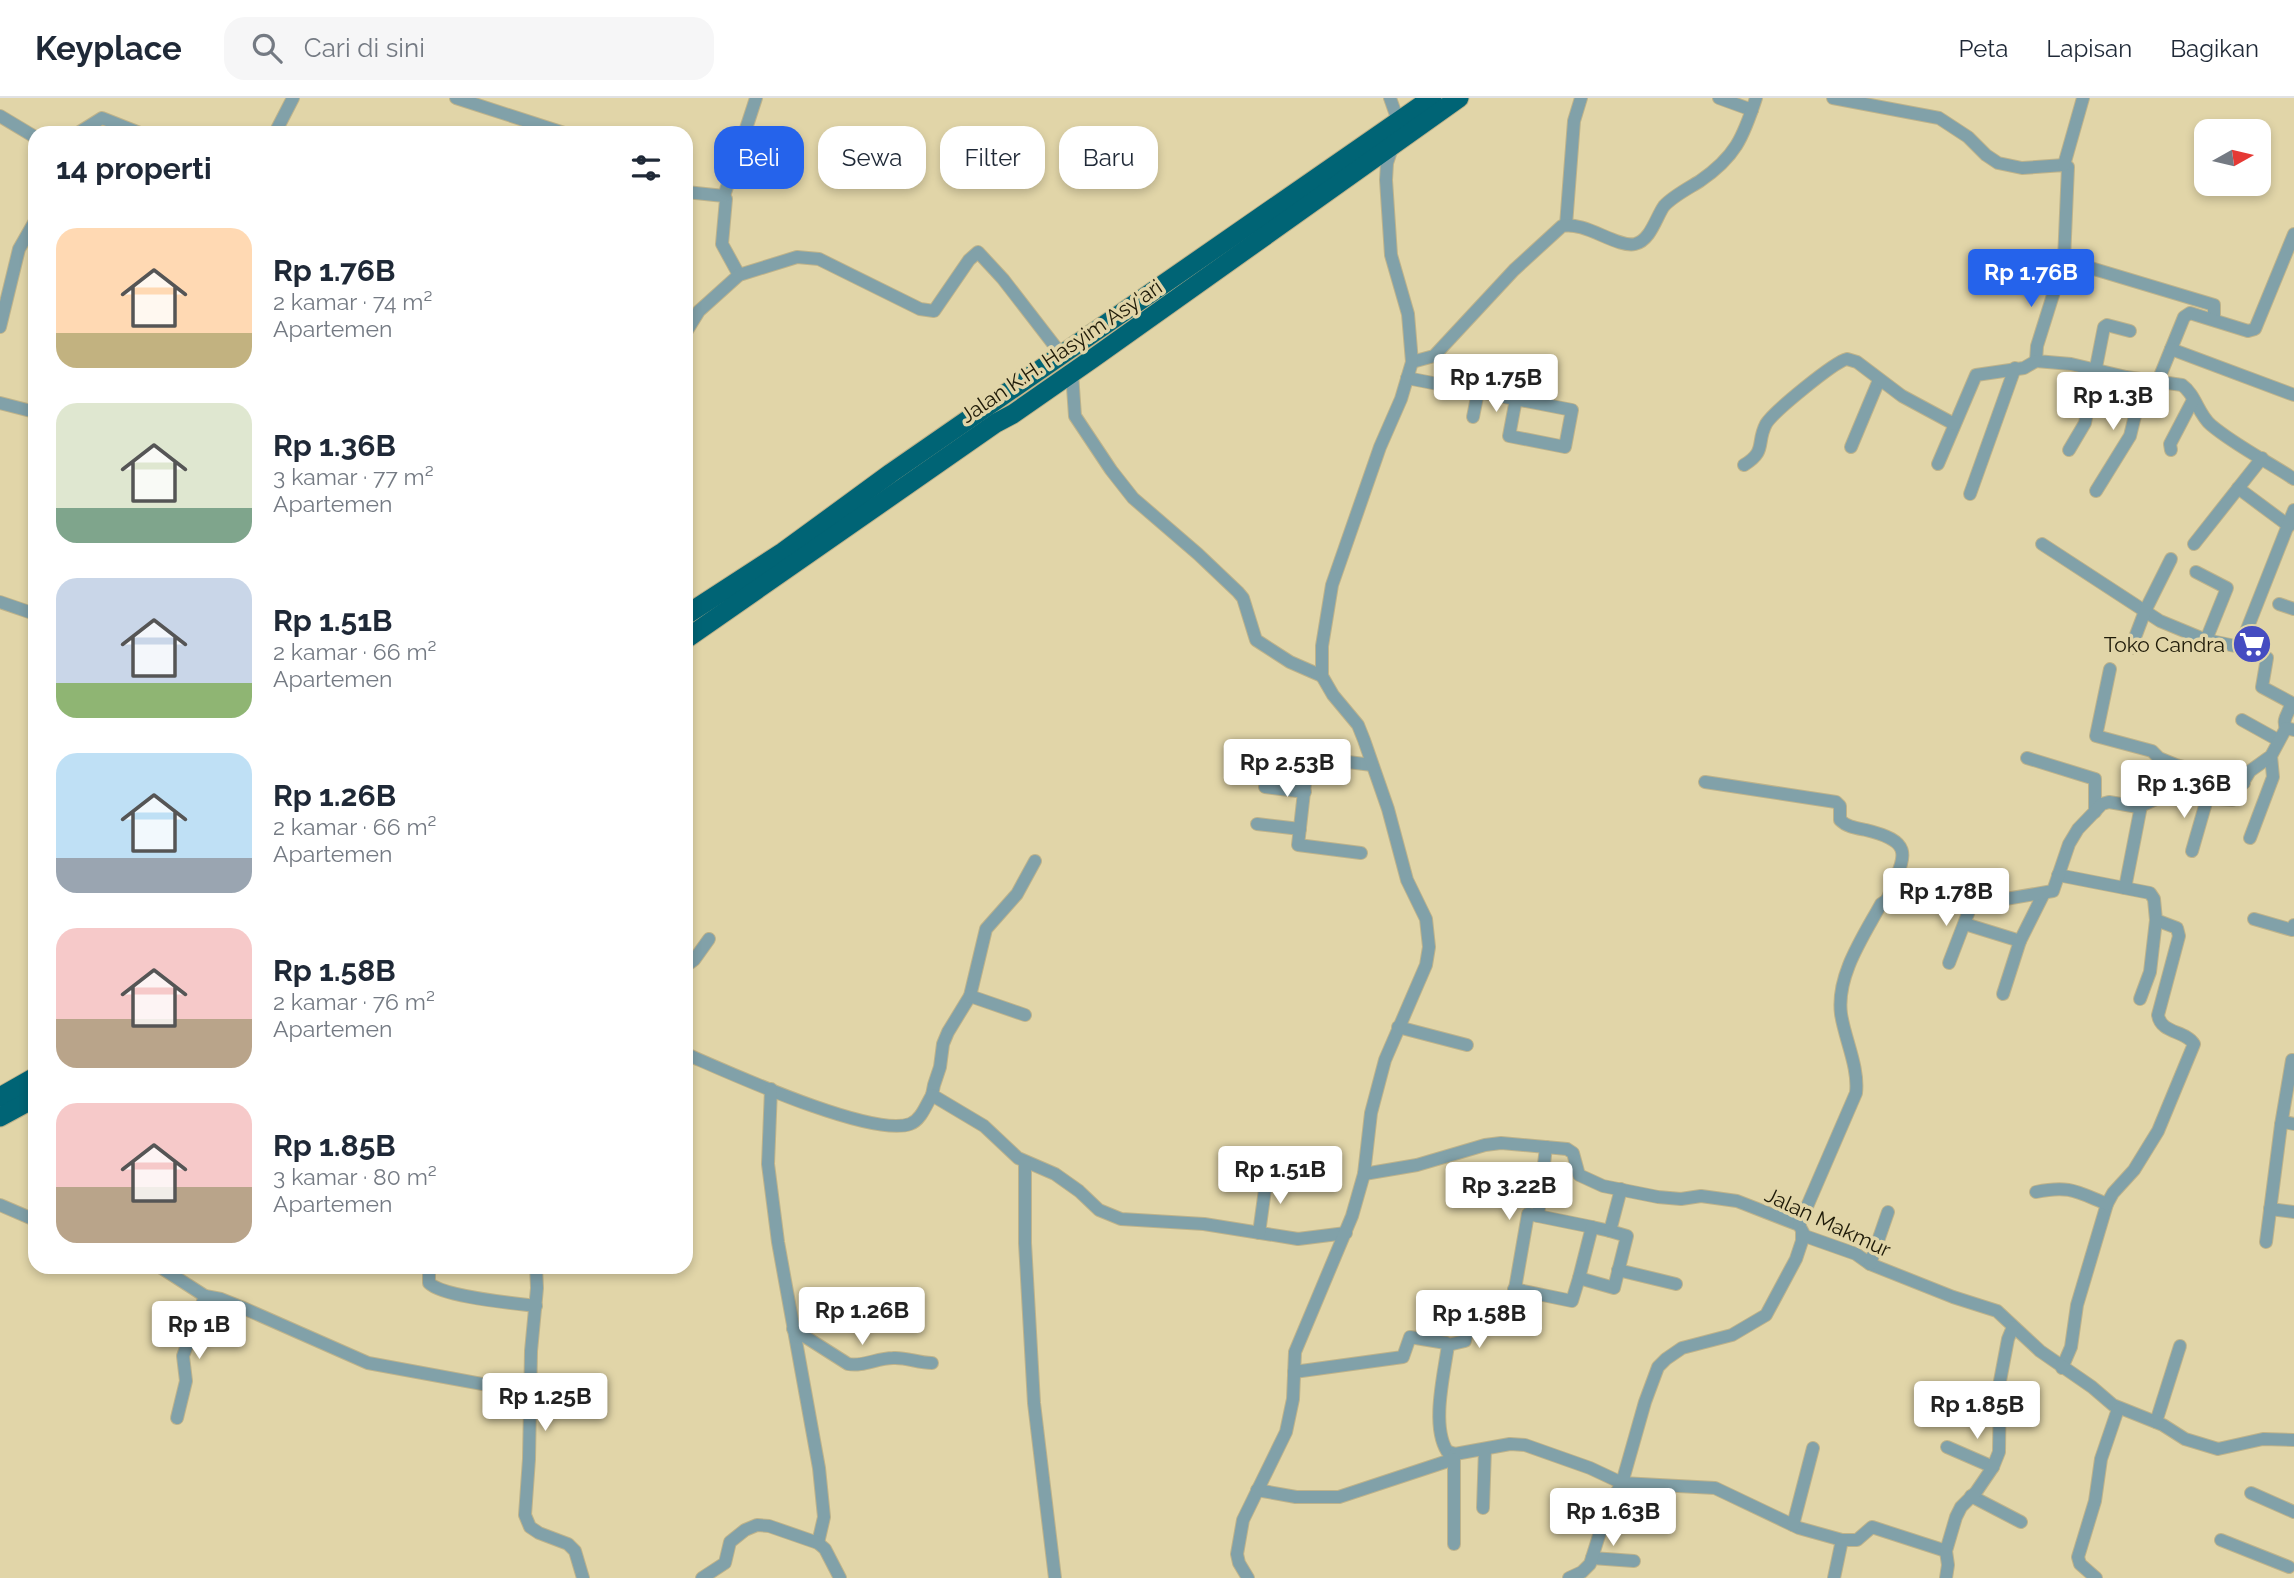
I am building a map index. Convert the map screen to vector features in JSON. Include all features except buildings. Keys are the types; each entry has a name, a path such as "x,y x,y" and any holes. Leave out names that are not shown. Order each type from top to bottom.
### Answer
{"highway":[{"name":"Jalan K.H. Hasyim Asy'ari","path":"693,610 783,552 891,472 1432,98"},
{"name":"Jalan K.H. Hasyim Asy'ari","path":"693,634 1177,300 1460,98"},
{"path":"1186,267 1183,274 1188,279 1259,229 1277,229"},
{"path":"1068,349 1094,345 1179,287 1183,291 1177,300"},
{"path":"0,1097 28,1081"},
{"path":"0,1117 28,1102"}],"street":[{"path":"279,126 293,98"},
{"path":"456,98 542,126"},
{"path":"739,275 722,244 726,199 724,196 756,98"},
{"path":"1390,98 1396,122"},
{"path":"1412,362 1434,356 1514,270 1566,225 1574,121 1581,98"},
{"path":"1566,225 1591,230 1627,243 1642,240 1654,226 1665,205 1717,169 1728,158 1748,123 1754,104 1719,98"},
{"path":"1833,98 1939,118 1962,132 1998,163 2022,168 2064,165 2070,170 2064,260 2037,346 2036,361"},
{"path":"2064,165 2083,98"},
{"path":"0,116 28,133"},
{"path":"89,126 102,118 123,126"},
{"path":"1248,1578 1239,1563 1238,1544 1243,1520 1286,1432 1293,1399 1295,1352 1346,1233 1364,1174 1371,1113 1385,1060 1426,965 1429,931 1407,880 1391,819 1358,725 1333,695 1322,676 1322,646 1332,586 1412,362 1408,314 1391,255 1386,180 1387,163 1392,148"},
{"path":"693,193 724,196"},
{"path":"0,327 8,265 28,234"},
{"path":"2158,381 2186,314 2194,313 2248,331 2255,329 2294,234"},
{"path":"693,320 699,310 739,275 797,257 812,257 920,309 934,311 969,260 978,252 1068,349"},
{"path":"2064,260 2214,305 2214,319"},
{"path":"2069,450 2085,422 2105,325 2130,331"},
{"path":"2171,349 2294,395"},
{"path":"1744,465 1757,456 1768,422 1842,360 1852,359 1879,380 1954,424"},
{"path":"1938,464 1976,374 2024,368 2036,361 2057,362 2185,387 2211,425 2294,479"},
{"path":"1970,494 2015,368"},
{"path":"1072,373 1076,418 1133,498 1238,592 1243,598 1256,640 1290,662 1322,676"},
{"path":"1408,378 1478,392 1516,399 1572,410 1565,446 1509,436 1516,399"},
{"path":"2096,491 2130,436 2144,379"},
{"path":"1851,447 1879,380"},
{"path":"1473,417 1478,392"},
{"path":"2171,450 2170,444 2193,400"},
{"path":"0,403 28,410"},
{"path":"2194,544 2262,458"},
{"path":"2238,488 2289,526"},
{"path":"2240,647 2294,510"},
{"path":"2042,544 2160,621 2206,640 2240,647 2267,658 2262,687 2290,702 2291,706 2284,722 2290,729 2278,740 2271,756 2273,777 2250,838"},
{"path":"2131,648 2145,611 2171,559"},
{"path":"2196,572 2227,588 2206,640"},
{"path":"0,602 28,612"},
{"path":"2279,604 2294,609"},
{"path":"2110,669 2096,736 2152,751 2159,758 2176,765 2244,783"},
{"path":"2242,720 2278,740"},
{"path":"1268,748 1309,753 1298,845 1361,853"},
{"path":"1569,1578 1582,1572 1592,1559 1608,1507 1622,1483 1658,1367 1682,1348 1731,1335 1766,1315 1796,1259 1802,1241 1800,1228 1856,1093 1842,1015 1842,988 1854,955 1881,904 1887,900 1972,903 2044,893 2054,889 2069,844 2105,802 2141,806 2165,795 2232,800 2250,771 2271,756"},
{"path":"1308,757 1372,765"},
{"path":"2027,758 2095,779 2095,812"},
{"path":"1705,782 1836,802 1840,806 1840,820 1846,826 1889,836 1899,843 1902,860 1887,900"},
{"path":"1265,787 1304,792"},
{"path":"2192,851 2207,799"},
{"path":"2126,888 2141,806"},
{"path":"1257,824 1300,829"},
{"path":"693,1057 845,1117 889,1127 913,1123 933,1095 943,1044 970,996 986,929 1017,894 1035,861"},
{"path":"2058,875 2150,893 2154,899 2156,920 2150,972 2140,999"},
{"path":"2003,994 2020,942 2044,893"},
{"path":"1949,963 1972,903"},
{"path":"2254,919 2292,930 2294,925"},
{"path":"2062,1368 2071,1347 2077,1305 2108,1204 2113,1193 2134,1170 2158,1131 2194,1047 2193,1041 2163,1027 2158,1020 2179,936 2177,928 2156,920"},
{"path":"1965,924 2020,942"},
{"path":"693,961 709,939"},
{"path":"970,996 1025,1015"},
{"path":"1398,1027 1467,1045"},
{"path":"2266,1242 2287,1124 2294,1045"},
{"path":"771,1089 768,1164 778,1242 819,1468 824,1517 818,1543"},
{"path":"933,1095 984,1126 1007,1149 1025,1162 1055,1174 1099,1210 1121,1219 1204,1224 1298,1239 1346,1233"},
{"name":"Jalan Makmur","path":"1364,1174 1417,1165 1485,1145 1501,1143 1571,1150 1581,1178 1603,1186 1658,1197 1719,1197 1737,1201 1800,1228 1810,1238 1856,1254 1870,1264 1969,1303 1997,1311 2062,1368 2092,1387 2118,1409 2156,1422 2185,1439 2218,1449 2263,1439 2294,1440"},
{"path":"1538,1216 1546,1147"},
{"path":"1025,1162 1025,1234 1034,1403 1055,1578"},
{"path":"1259,1233 1268,1175"},
{"path":"2036,1192 2068,1188 2108,1204"},
{"path":"1609,1231 1621,1189"},
{"path":"0,1205 28,1217"},
{"path":"2270,1209 2294,1212"},
{"path":"1870,1264 1888,1212"},
{"path":"1512,1306 1528,1214 1627,1236 1614,1288 1579,1278"},
{"path":"1514,1289 1572,1301 1592,1227"},
{"path":"1618,1270 1676,1284"},
{"path":"171,1274 205,1296 231,1303 368,1363 510,1389 529,1401"},
{"path":"429,1274 429,1283 440,1290 536,1306"},
{"path":"536,1274 525,1515 530,1527 568,1544 575,1551 583,1578"},
{"path":"177,1418 186,1381 183,1356 205,1296"},
{"path":"1294,1372 1403,1356 1410,1337 1448,1345 1465,1341 1470,1314"},
{"path":"1946,1578 1947,1551 1956,1517 1993,1467 2000,1445 2000,1381 2013,1327"},
{"path":"793,1329 848,1364 857,1365 889,1357 932,1363"},
{"path":"1448,1345 1439,1418 1440,1435 1447,1451 1455,1456"},
{"path":"2156,1422 2180,1346"},
{"path":"2096,1578 2078,1558 2095,1501 2101,1459 2118,1409"},
{"path":"1257,1490 1312,1499 1339,1497 1455,1456 1510,1444 1525,1445 1590,1468 1622,1483 1714,1488 1793,1525 1842,1540 1857,1540 1872,1527 1947,1551"},
{"path":"1947,1447 1993,1467"},
{"path":"1793,1525 1813,1448"},
{"path":"1483,1508 1485,1449"},
{"path":"1454,1544 1455,1456"},
{"path":"2251,1493 2294,1512"},
{"path":"1971,1496 2021,1522"},
{"path":"702,1578 725,1563 730,1542 745,1530 757,1525 818,1543 825,1549 840,1578"},
{"path":"1835,1578 1842,1540"},
{"path":"2221,1540 2288,1569"},
{"path":"1592,1559 1634,1561"}],"place":[{"name":"Toko Candra","path":"2252,644"}]}
